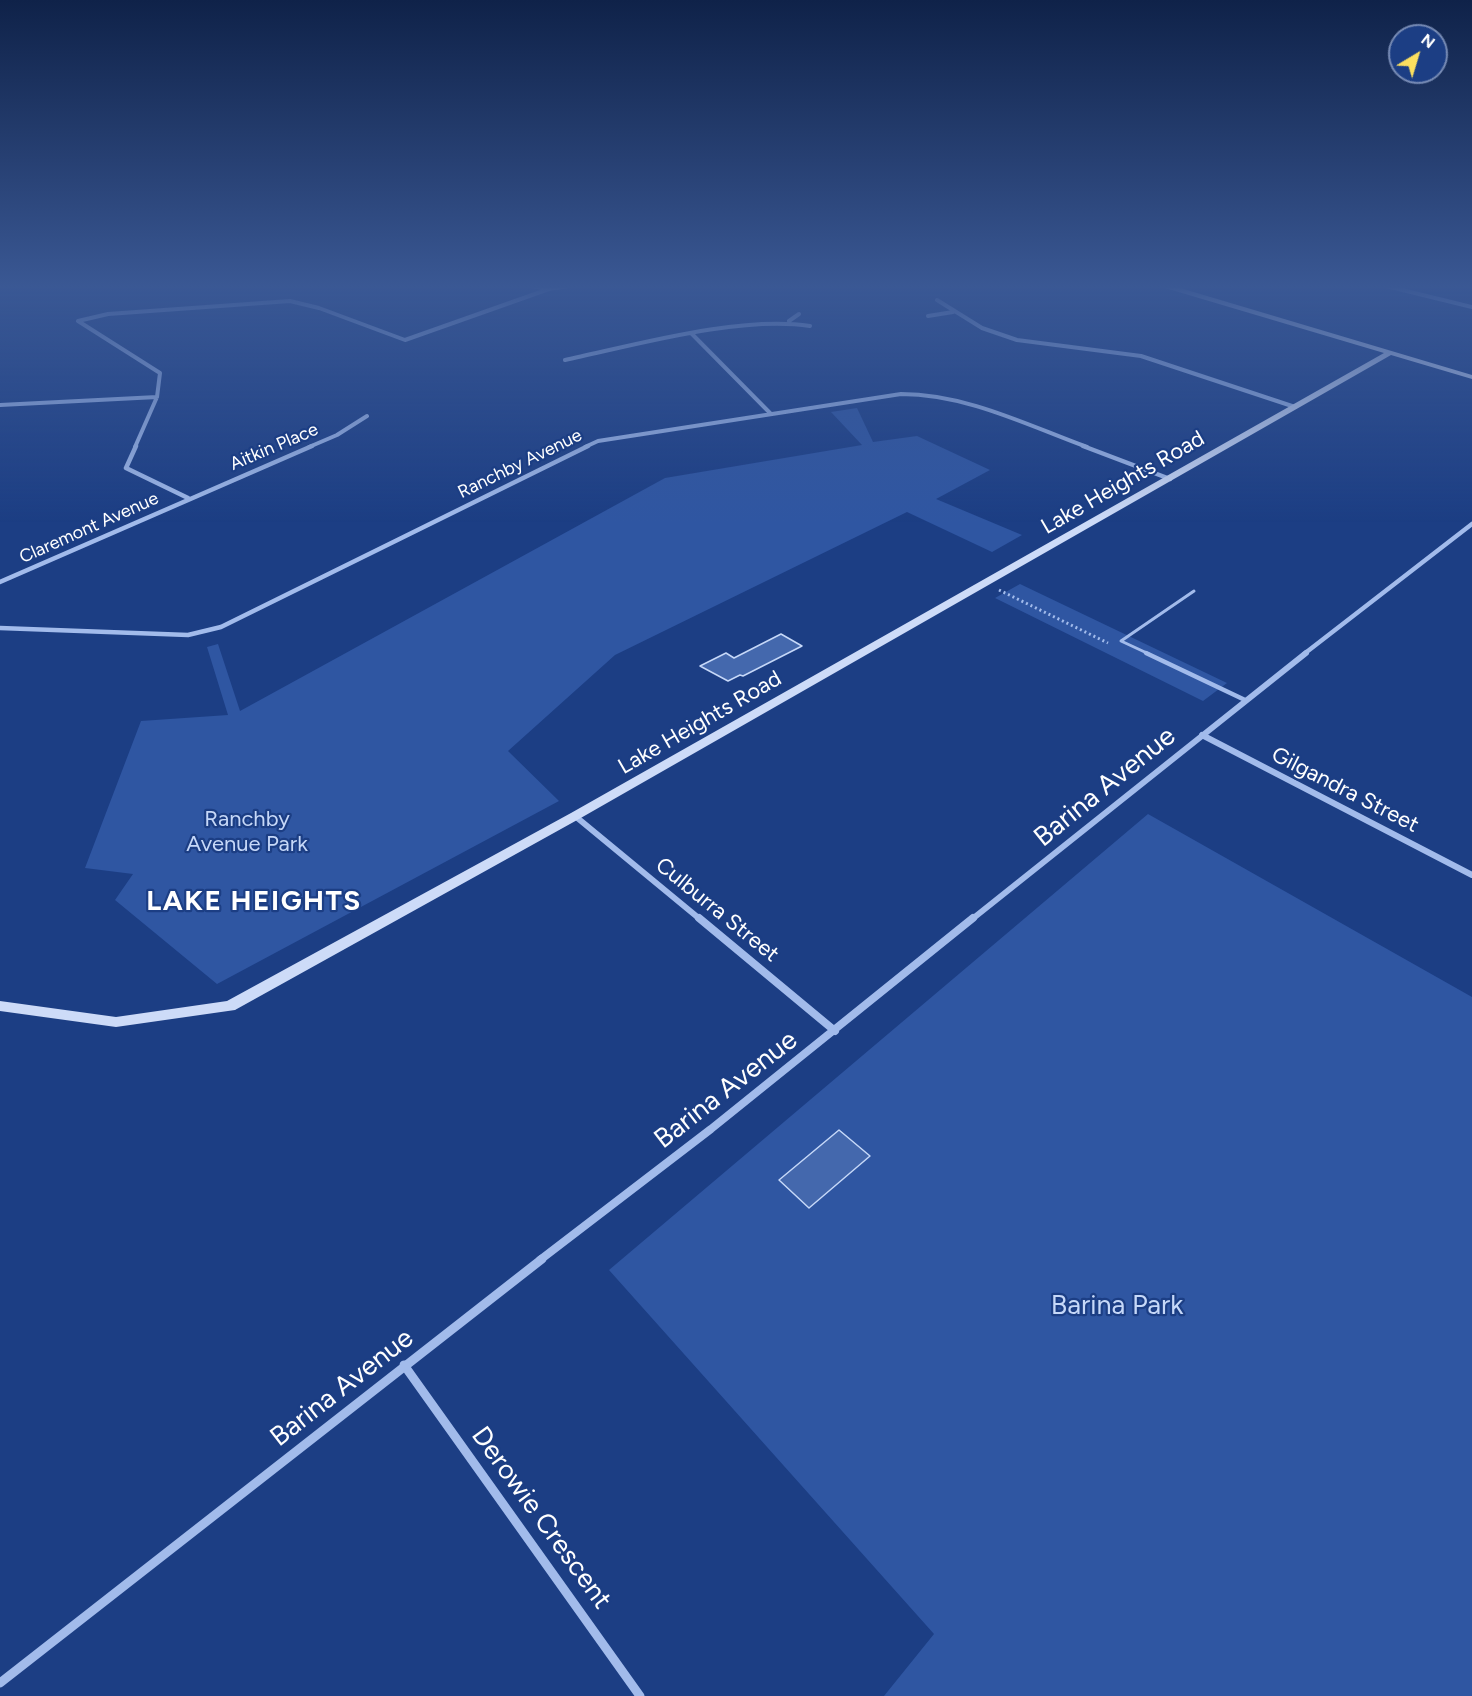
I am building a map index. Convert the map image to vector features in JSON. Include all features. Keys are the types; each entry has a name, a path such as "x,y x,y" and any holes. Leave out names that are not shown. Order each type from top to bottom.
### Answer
{"main road":[{"name":"Lake Heights Road","path":"0,1006 116,1022 231,1006 575,816 1370,364"},
{"path":"1428,364 1472,377"}],"street":[{"path":"146,364 160,373 157,397 126,468 188,498"},
{"path":"720,364 770,413"},
{"path":"1166,364 1295,407"},
{"name":"Ranchby Avenue","path":"0,628 188,635 221,627 598,441 901,394 926,394 984,408 1170,479"},
{"path":"0,405 157,397"},
{"name":"Aitkin Place","path":"188,498 337,435 367,416"},
{"name":"Claremont Avenue","path":"0,582 188,498"},
{"name":"Barina Avenue","path":"0,1683 404,1365 835,1031 1245,700 1472,524"},
{"name":"Gilgandra Street","path":"1202,735 1472,874"},
{"name":"Culburra Street","path":"575,816 835,1031"},
{"name":"Derowie Crescent","path":"404,1365 640,1696"}],"lane":[{"path":"1194,591 1121,641 1245,700"}],"green space":[{"name":"Ranchby Avenue Park","path":"857,408 873,442 917,436 990,470 936,499 1022,535 992,552 907,512 615,655 508,751 559,801 217,984 115,900 133,874 85,868 141,721 228,715 207,647 218,644 240,711 665,478 862,445 831,412"},
{"path":"1020,584 1227,683 1203,701 995,598"},
{"name":"Barina Park","path":"1148,814 1472,997 1472,1696 884,1696 934,1634 609,1270"}],"building":[{"path":"781,634 802,646 743,676 740,675 728,681 700,666 726,653 734,658"},
{"path":"839,1130 870,1156 809,1208 779,1180"}],"district":[{"name":"LAKE HEIGHTS","path":"254,902"}]}
